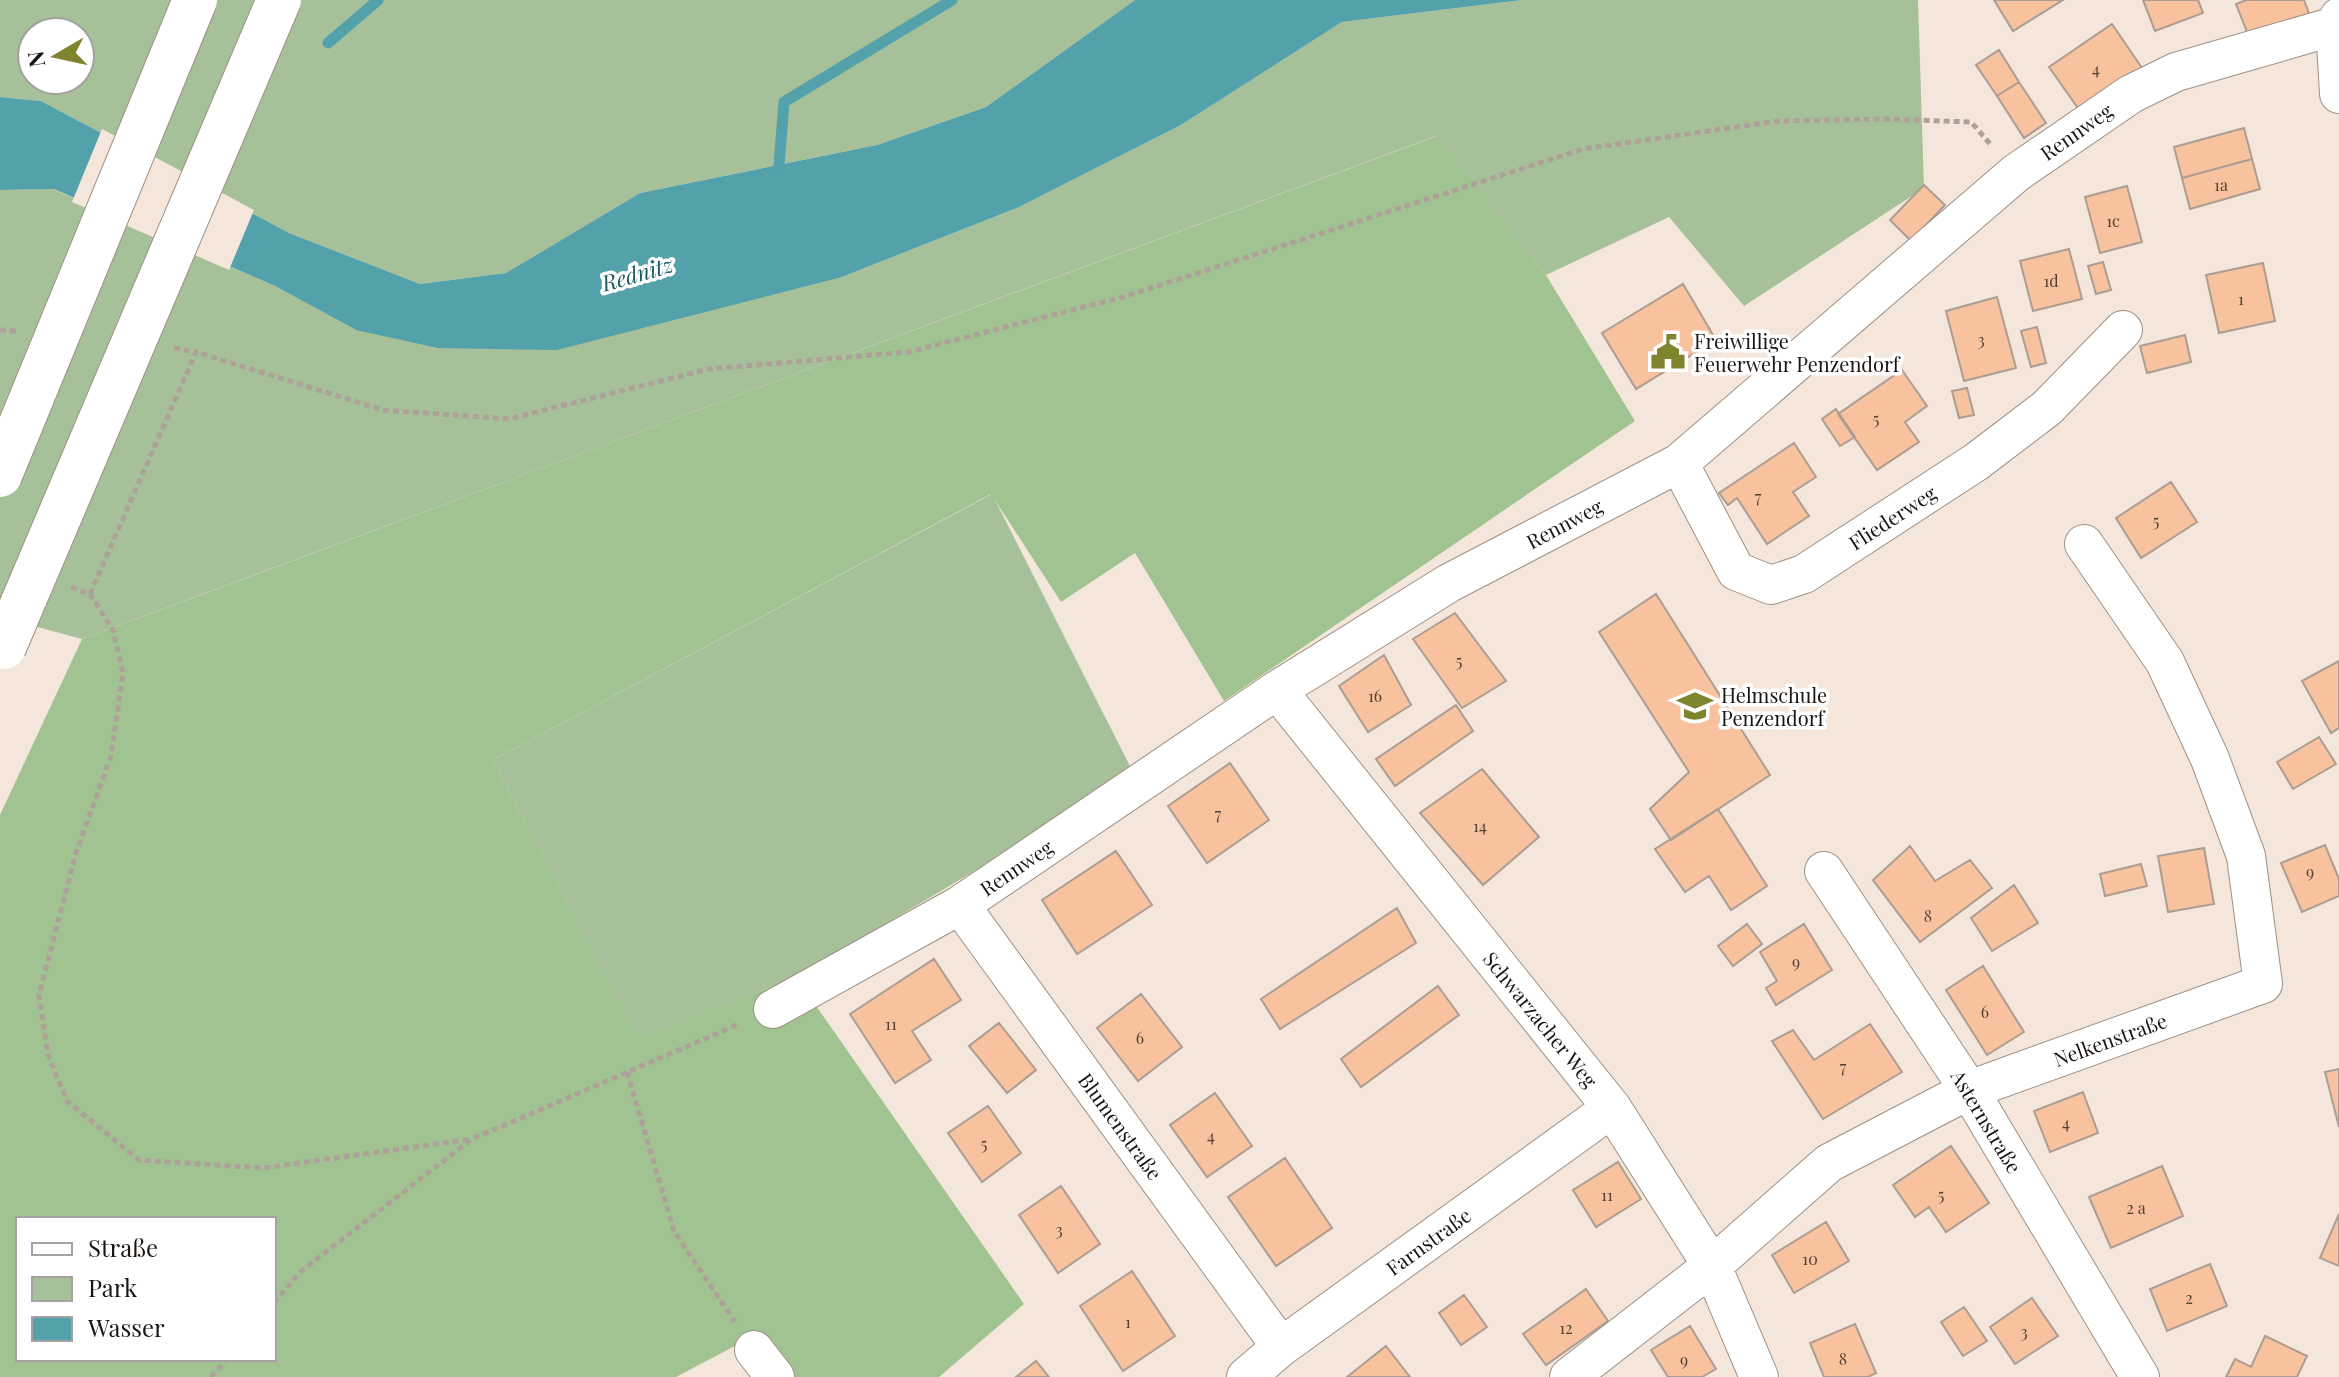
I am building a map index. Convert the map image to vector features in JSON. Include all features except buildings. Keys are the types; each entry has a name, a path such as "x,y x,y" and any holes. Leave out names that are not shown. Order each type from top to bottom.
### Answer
{"highway":[{"path":"0,475 195,0"},
{"path":"4,647 279,0"}],"street":[{"path":"2337,22 2339,94"},
{"name":"Rennweg","path":"773,1009 960,905 1277,690 1449,583 1679,463 2016,173 2131,94 2176,72 2337,22"},
{"name":"Fliederweg","path":"1679,463 1736,571 1771,585 1804,574 1976,462 2047,408 2123,330"},
{"name":"Nelkenstraße","path":"1569,1377 1712,1266 1829,1163 1969,1090 2263,984 2246,856 2210,759 2165,662 2084,544"},
{"name":"Schwarzacher Weg","path":"1277,690 1612,1108 1712,1266 1759,1377"},
{"name":"Asternstraße","path":"1824,871 1969,1090 2140,1377"},
{"name":"Blumenstraße","path":"960,905 1281,1347"},
{"name":"Farnstraße","path":"1246,1377 1281,1347 1612,1108"}],"path":[{"path":"472,1139 263,1168 139,1160 67,1101 48,1055 39,995 76,853 111,756 123,673 113,630 90,594 196,352 383,410 509,419 709,369 908,352 1123,297 1583,149 1779,121 1884,119 1971,122 2016,173"},
{"path":"276,1301 300,1272 472,1139 773,1009"},
{"path":"627,1072 674,1231 764,1363"},
{"path":"211,1377 225,1361"}],"green space":[{"path":"0,0 1135,0 986,107 877,145 640,193 506,273 420,284 289,233 41,101 0,97"},
{"path":"1522,0 1918,0 1924,188 1744,306 1669,217 1546,275 1436,136 82,639 0,617 0,190 53,189 275,286 356,330 842,277 1019,207 1181,125 1342,22"},
{"path":"1437,136 1546,275 1635,421 1224,701 1135,553 1061,602 991,494 493,760 638,1038 796,977 1024,1304 939,1377 783,1377 750,1338 676,1377 0,1377 0,815 82,639"},
{"path":"992,494 1135,776 796,977 638,1039 493,760"}],"water":[{"name":"Rednitz","path":"1135,0 1522,0 1342,22 1181,125 1019,207 842,277 557,350 438,348 356,330 275,286 54,189 0,190 0,97 41,101 289,233 420,284 506,273 640,193 877,145 986,107"}],"pier":[{"path":"102,129 254,210 229,270 72,202"}],"waterway":[{"path":"328,43 378,0"},
{"path":"779,165 784,102 952,0"}],"place":[{"name":"Freiwillige Feuerwehr Penzendorf","path":"1668,352"},
{"name":"Helmschule Penzendorf","path":"1695,706"}]}
